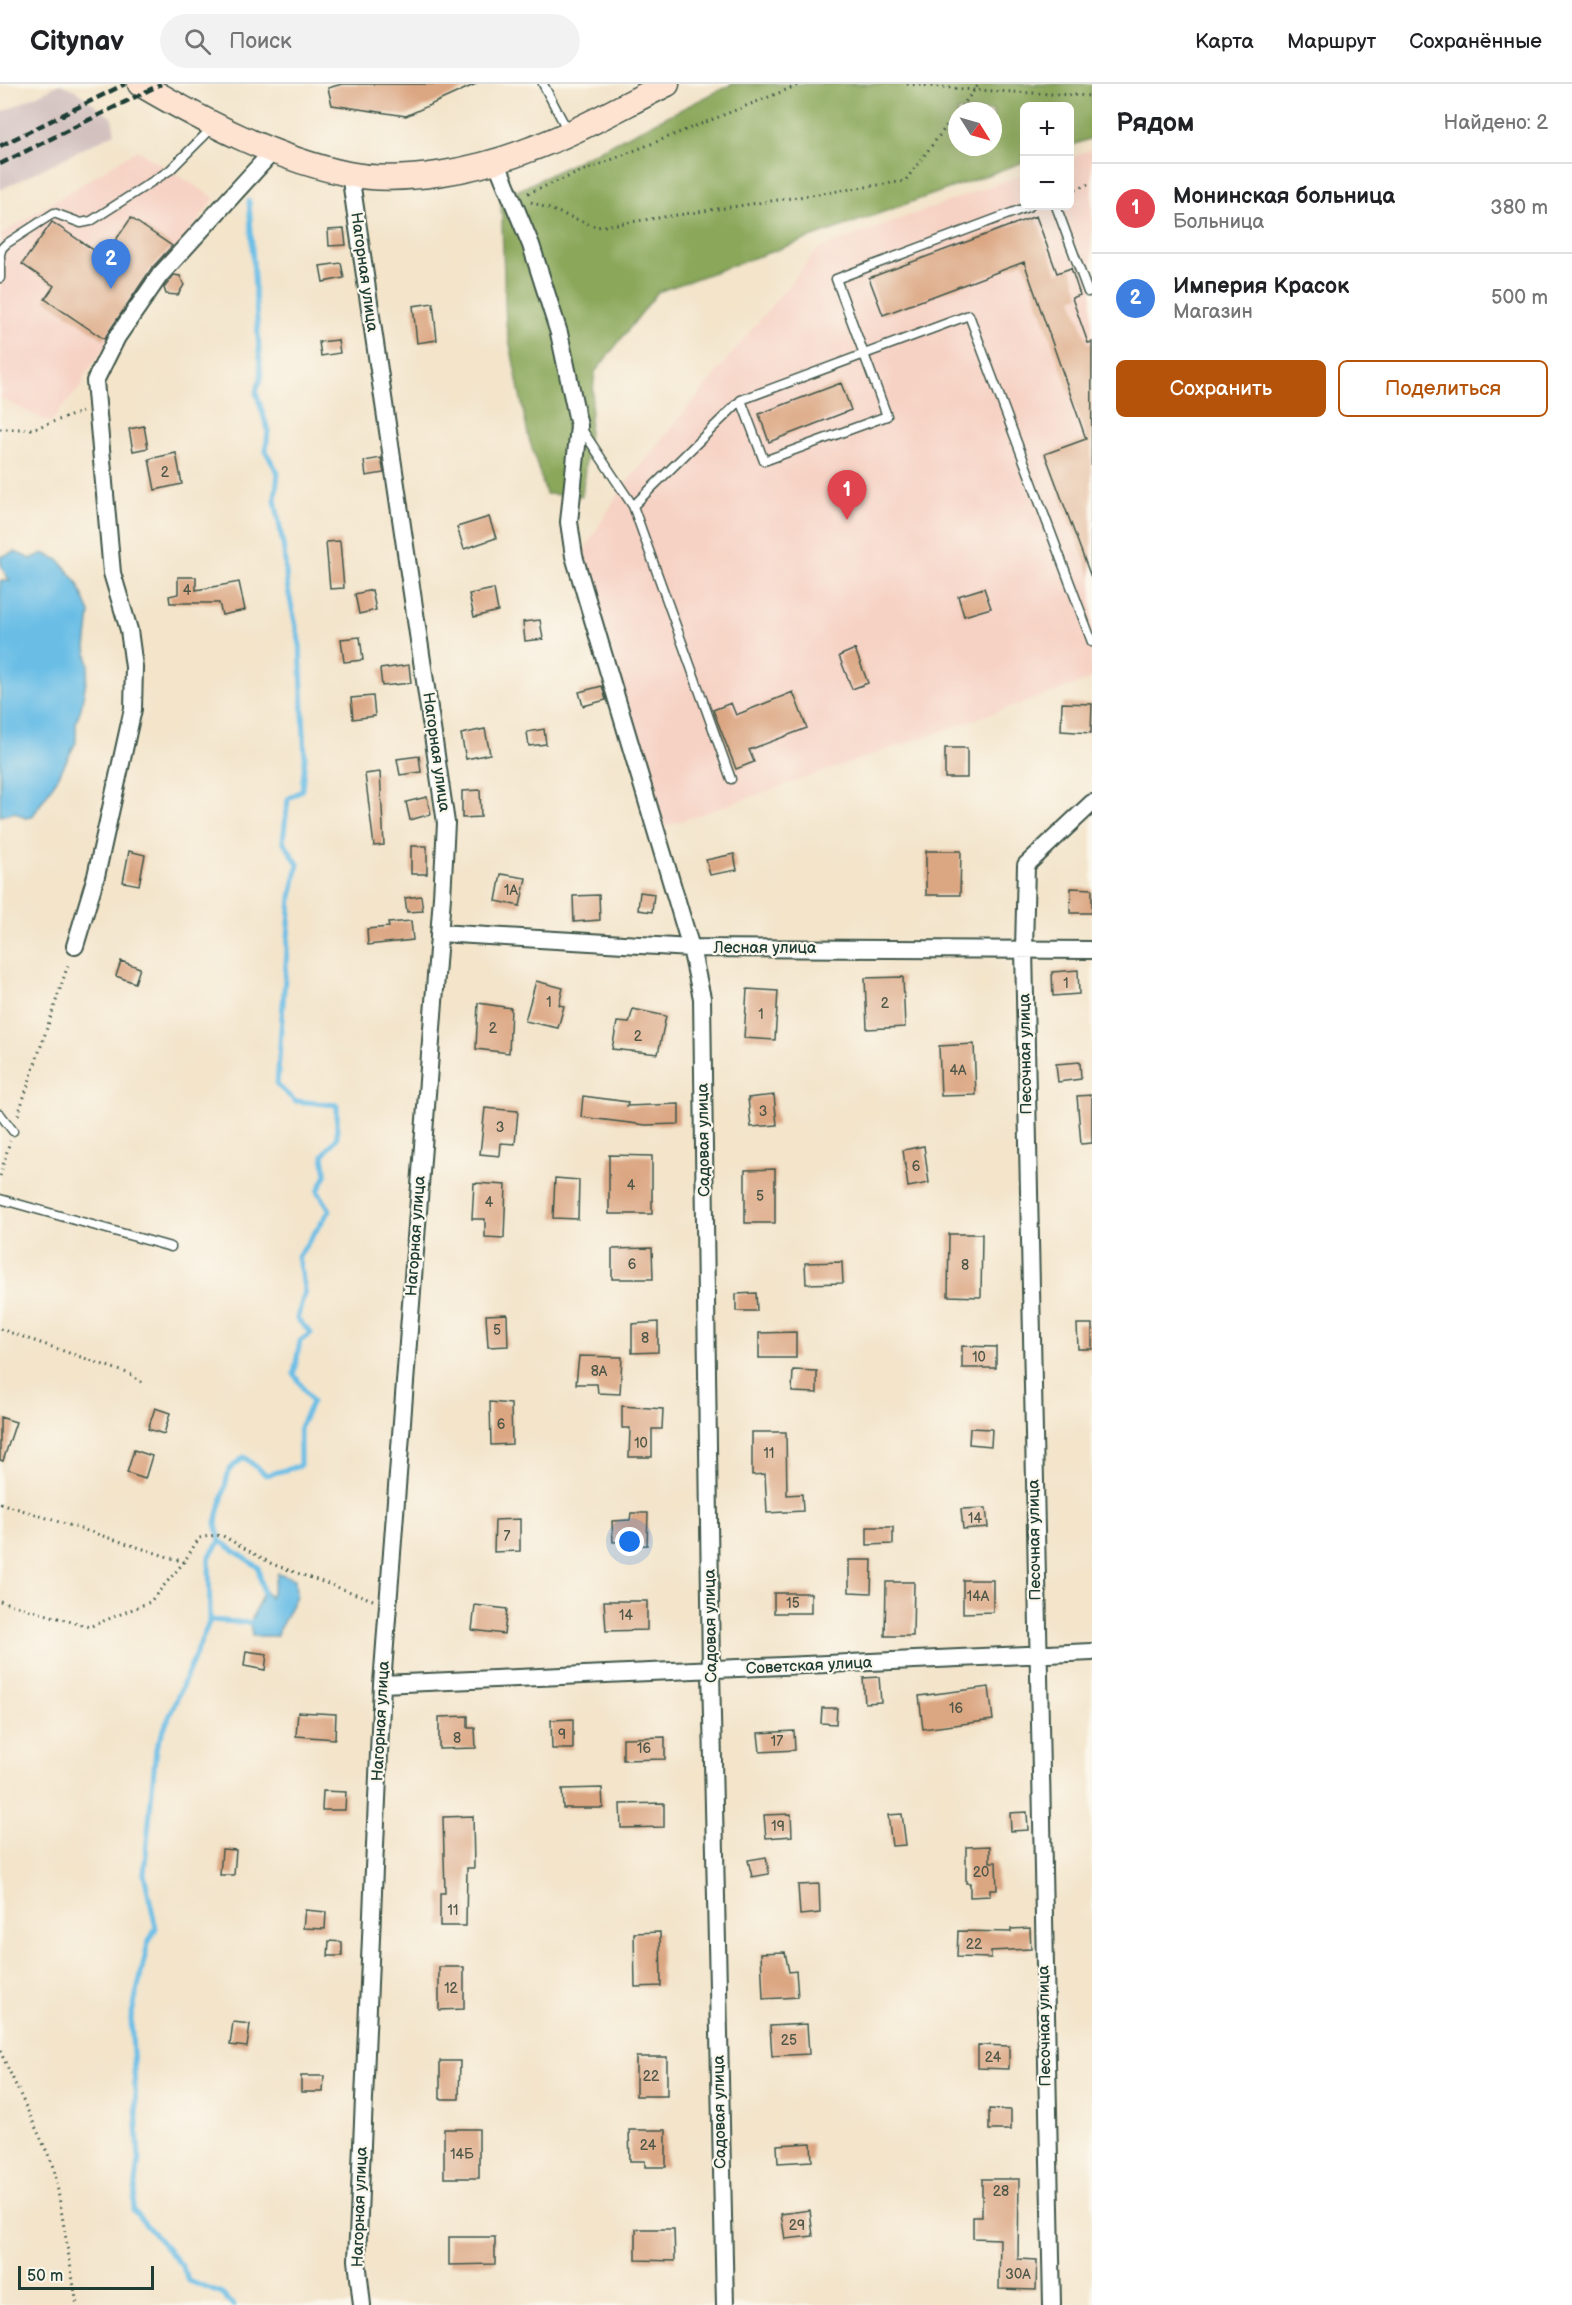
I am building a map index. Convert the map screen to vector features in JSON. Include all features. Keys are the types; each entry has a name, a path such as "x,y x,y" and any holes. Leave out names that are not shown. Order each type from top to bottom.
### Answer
{"main road":[{"path":"149,89 214,126 301,162 350,174 387,177 458,170 531,150 667,84"}],"street":[{"path":"75,946 96,876 134,709 129,630 112,573 95,381 117,337 160,275 273,151"},
{"name":"Садовая улица","path":"496,161 513,193 559,333 579,426 569,522 574,556 691,948 702,998 711,1671 725,2305"},
{"name":"Нагорная улица","path":"350,174 446,824 382,1684 357,2260 362,2305"},
{"name":"Песочная улица","path":"1052,2305 1024,949 1026,866 1092,803"},
{"name":"Лесная улица","path":"438,933 691,948 1092,950"},
{"name":"Советская улица","path":"382,1684 711,1671 1092,1652"}],"lane":[{"path":"543,84 569,133"},
{"path":"0,278 0,255 6,244 54,213 81,223 91,221 170,170 214,126"},
{"path":"741,400 764,460 887,416 836,279 1020,210"},
{"path":"1057,210 1088,292"},
{"path":"633,506 741,400 969,315 1092,642"},
{"path":"579,426 633,506 731,779"},
{"path":"0,1114 13,1131"},
{"path":"0,1199 171,1247"}],"path":[{"path":"513,193 801,84"},
{"path":"907,84 1092,96"},
{"path":"965,102 979,84"},
{"path":"513,193 597,227 905,181 948,124"},
{"path":"1074,190 1092,183"},
{"path":"0,429 32,429 97,407"},
{"path":"0,1176 75,946"},
{"path":"0,1329 130,1374 144,1384"},
{"path":"0,1503 184,1562"},
{"path":"0,1601 89,1627 150,1602 184,1562 199,1538 215,1535 223,1536 272,1564 388,1605"},
{"path":"0,2050 54,2167 77,2305"}],"shaded area":[{"path":"60,84 75,90 112,118 115,133 0,190 0,113"},
{"path":"1092,149 1092,679 661,828 583,552 622,488 818,249 1020,175 1020,210 1074,210 1074,156"},
{"path":"137,150 215,198 83,377 83,384 50,423 0,398 0,235"}],"green space":[{"path":"732,84 1092,84 1092,138 1074,145 1074,102 1020,102 1020,163 658,292 595,372 582,496 546,494 528,435 506,324 501,199"}],"water":[{"path":"15,552 31,559 43,553 59,560 77,582 90,613 86,648 89,665 76,722 76,742 57,779 32,817 25,818 15,812 0,816 0,581 10,581 2,568 0,557"},
{"path":"278,1573 295,1579 296,1596 276,1636 252,1636 250,1623 264,1590 270,1598"}],"building":[{"path":"342,84 476,84 406,116 332,105 328,88"},
{"path":"1036,216 1057,273 1071,268 1080,295 1072,298 1088,343 1092,342 1091,577 1045,454 1086,439 1024,262 883,315 869,278"},
{"path":"131,218 172,246 151,269 104,339 45,299 54,286 22,264 52,222 104,257"},
{"path":"344,229 346,245 329,246 328,230"},
{"path":"341,263 344,278 323,282 320,266"},
{"path":"174,275 180,276 184,285 178,295 166,294 164,288"},
{"path":"433,303 437,340 417,343 413,306"},
{"path":"338,340 340,353 321,356 319,342"},
{"path":"841,383 851,410 769,442 759,414"},
{"path":"144,426 148,448 133,451 129,429"},
{"path":"176,453 182,484 155,490 149,459"},
{"path":"381,458 384,473 366,476 364,461"},
{"path":"489,517 496,538 464,549 457,527"},
{"path":"340,541 344,588 330,589 326,542"},
{"path":"178,577 196,577 196,590 239,582 245,610 222,615 219,603 170,603 169,596 178,594"},
{"path":"984,588 991,608 964,616 958,596"},
{"path":"494,589 498,611 474,617 469,594"},
{"path":"372,590 376,610 359,614 355,594"},
{"path":"540,620 543,639 525,641 523,622"},
{"path":"360,637 363,660 344,662 341,639"},
{"path":"855,649 868,683 852,689 839,656"},
{"path":"409,665 411,683 382,686 380,669"},
{"path":"602,686 606,700 583,706 579,692"},
{"path":"793,692 807,728 749,750 754,762 736,769 713,710 731,703 736,715"},
{"path":"373,696 375,716 353,719 351,698"},
{"path":"1062,703 1092,704 1091,733 1061,731"},
{"path":"485,729 490,754 466,759 461,734"},
{"path":"544,729 546,744 529,746 527,732"},
{"path":"945,748 967,748 967,778 945,778"},
{"path":"419,756 421,772 400,775 397,759"},
{"path":"380,772 384,845 374,846 365,774"},
{"path":"480,790 481,817 462,818 462,791"},
{"path":"427,797 431,814 410,820 406,802"},
{"path":"411,846 427,846 427,874 411,874"},
{"path":"129,851 145,855 139,885 123,882"},
{"path":"926,851 961,851 960,895 926,895"},
{"path":"734,854 737,870 710,875 706,860"},
{"path":"501,874 526,878 520,906 496,901"},
{"path":"1071,888 1092,889 1092,913 1070,913"},
{"path":"640,892 654,894 652,912 638,910"},
{"path":"599,895 600,920 574,922 573,896"},
{"path":"421,896 423,911 407,912 405,898"},
{"path":"411,921 413,940 368,945 367,929 389,927 388,923"},
{"path":"121,961 140,968 135,983 116,976"},
{"path":"1078,970 1079,994 1053,996 1052,972"},
{"path":"903,977 905,1027 867,1029 865,978"},
{"path":"536,981 563,988 559,1005 564,1006 558,1028 525,1021"},
{"path":"747,989 778,991 775,1040 744,1038"},
{"path":"478,1003 511,1008 509,1053 476,1049"},
{"path":"633,1009 666,1016 658,1054 612,1049 617,1022 629,1023"},
{"path":"974,1044 976,1095 941,1096 939,1046"},
{"path":"1080,1062 1081,1079 1058,1082 1056,1064"},
{"path":"774,1095 777,1125 751,1127 748,1098"},
{"path":"1092,1095 1092,1143 1081,1144 1077,1096"},
{"path":"583,1096 628,1102 627,1106 679,1104 679,1124 646,1125 581,1117"},
{"path":"485,1108 518,1111 515,1144 501,1143 500,1156 480,1154"},
{"path":"924,1146 929,1183 908,1187 903,1150"},
{"path":"609,1155 652,1156 652,1214 609,1214"},
{"path":"775,1169 775,1223 745,1223 745,1170"},
{"path":"555,1178 579,1180 578,1219 553,1218"},
{"path":"474,1183 506,1185 504,1238 485,1237 485,1219 472,1219"},
{"path":"949,1234 982,1234 981,1297 948,1296"},
{"path":"652,1248 653,1279 612,1279 612,1249"},
{"path":"842,1262 843,1283 806,1284 805,1263"},
{"path":"756,1293 757,1311 736,1311 736,1294"},
{"path":"507,1314 508,1346 488,1347 486,1315"},
{"path":"658,1322 658,1352 632,1353 632,1324"},
{"path":"1077,1324 1092,1324 1092,1349 1078,1349"},
{"path":"796,1332 796,1358 759,1358 759,1333"},
{"path":"962,1346 996,1347 996,1368 962,1368"},
{"path":"579,1356 622,1357 620,1394 598,1393 597,1384 576,1384"},
{"path":"793,1370 817,1371 817,1393 792,1392"},
{"path":"490,1402 511,1404 512,1444 491,1445"},
{"path":"622,1406 663,1409 662,1429 652,1429 652,1457 629,1457 630,1428 622,1428"},
{"path":"155,1408 170,1413 164,1434 148,1429"},
{"path":"0,1417 16,1422 3,1461 0,1460"},
{"path":"970,1428 992,1429 991,1446 969,1444"},
{"path":"752,1432 786,1432 787,1495 802,1494 803,1511 767,1513 765,1474 752,1475"},
{"path":"134,1450 152,1456 145,1479 127,1473"},
{"path":"986,1508 988,1527 963,1529 961,1509"},
{"path":"631,1513 648,1513 647,1545 626,1546 626,1541 613,1542 612,1521 630,1520"},
{"path":"520,1519 520,1551 494,1552 495,1520"},
{"path":"867,1527 893,1527 893,1544 867,1545"},
{"path":"849,1560 872,1560 871,1593 849,1592"},
{"path":"963,1580 993,1580 993,1612 963,1613"},
{"path":"886,1582 914,1582 913,1636 885,1636"},
{"path":"774,1593 811,1593 811,1613 774,1613"},
{"path":"604,1601 647,1601 647,1630 606,1631"},
{"path":"475,1605 507,1609 504,1634 472,1630"},
{"path":"246,1651 267,1654 265,1670 244,1666"},
{"path":"879,1677 881,1702 865,1703 863,1678"},
{"path":"989,1687 993,1720 923,1729 919,1696"},
{"path":"822,1708 837,1708 836,1724 821,1723"},
{"path":"298,1712 336,1714 335,1739 296,1736"},
{"path":"468,1716 468,1728 475,1728 476,1748 439,1749 439,1717"},
{"path":"573,1719 573,1749 552,1749 551,1720"},
{"path":"794,1731 795,1750 760,1752 758,1733"},
{"path":"665,1737 665,1759 623,1760 623,1738"},
{"path":"602,1788 603,1808 563,1808 562,1789"},
{"path":"323,1791 346,1792 345,1810 322,1810"},
{"path":"664,1803 664,1827 621,1828 620,1804"},
{"path":"1027,1812 1028,1830 1011,1831 1010,1813"},
{"path":"791,1814 792,1836 766,1838 764,1815"},
{"path":"902,1814 906,1845 892,1846 888,1815"},
{"path":"473,1816 474,1868 467,1868 466,1926 440,1926 440,1893 445,1893 443,1817"},
{"path":"990,1846 990,1862 996,1862 997,1890 990,1890 990,1896 970,1897 970,1883 966,1883 966,1847"},
{"path":"222,1849 236,1850 234,1875 220,1875"},
{"path":"766,1857 769,1874 752,1877 748,1860"},
{"path":"819,1884 820,1913 800,1915 798,1885"},
{"path":"305,1910 326,1912 325,1929 303,1928"},
{"path":"1030,1928 1031,1949 991,1951 991,1958 957,1957 958,1931 1011,1932 1011,1929"},
{"path":"660,1932 661,1986 635,1987 634,1933"},
{"path":"329,1941 342,1942 342,1956 328,1956"},
{"path":"785,1952 789,1972 796,1971 798,1997 763,1999 761,1953"},
{"path":"439,1967 464,1967 464,2009 439,2010"},
{"path":"233,2022 250,2024 247,2047 230,2045"},
{"path":"807,2024 809,2054 772,2056 770,2026"},
{"path":"978,2045 1009,2046 1009,2069 978,2068"},
{"path":"636,2057 667,2057 667,2096 636,2096"},
{"path":"440,2061 460,2061 459,2099 440,2099"},
{"path":"301,2076 324,2076 323,2092 301,2092"},
{"path":"989,2109 1011,2110 1011,2130 989,2130"},
{"path":"444,2129 479,2129 479,2178 444,2178"},
{"path":"629,2130 666,2130 666,2167 645,2167 645,2161 630,2161"},
{"path":"811,2143 812,2161 778,2163 777,2145"},
{"path":"982,2179 1019,2179 1018,2259 1037,2260 1036,2290 999,2289 1000,2239 973,2238 973,2217 982,2217"},
{"path":"810,2210 813,2236 785,2239 781,2214"},
{"path":"636,2229 674,2229 675,2261 636,2260"},
{"path":"449,2237 495,2237 495,2264 449,2265"}],"waterway":[{"path":"233,2305 222,2294 189,2281 182,2266 133,2210 139,2158 131,2018 148,1943 156,1928 144,1874 156,1748 210,1620 209,1557 220,1541 216,1523 229,1470 244,1457 266,1475 300,1466 300,1427 312,1402 294,1374 300,1341 311,1333 297,1319 305,1291 298,1257 330,1210 318,1191 326,1175 323,1155 337,1138 337,1105 295,1101 277,1085 291,897 298,864 283,841 288,799 302,790 305,758 300,645 287,585 275,499 278,473 266,452 268,430 256,392 261,378 249,201"},
{"path":"220,1541 258,1567 264,1596"},
{"path":"210,1620 250,1623 256,1620"}],"railway":[{"path":"0,146 125,84"},
{"path":"0,164 161,84"}],"place":[{"name":"Империя Красок","path":"111,289"},
{"name":"Монинская больница","path":"847,520"}]}
